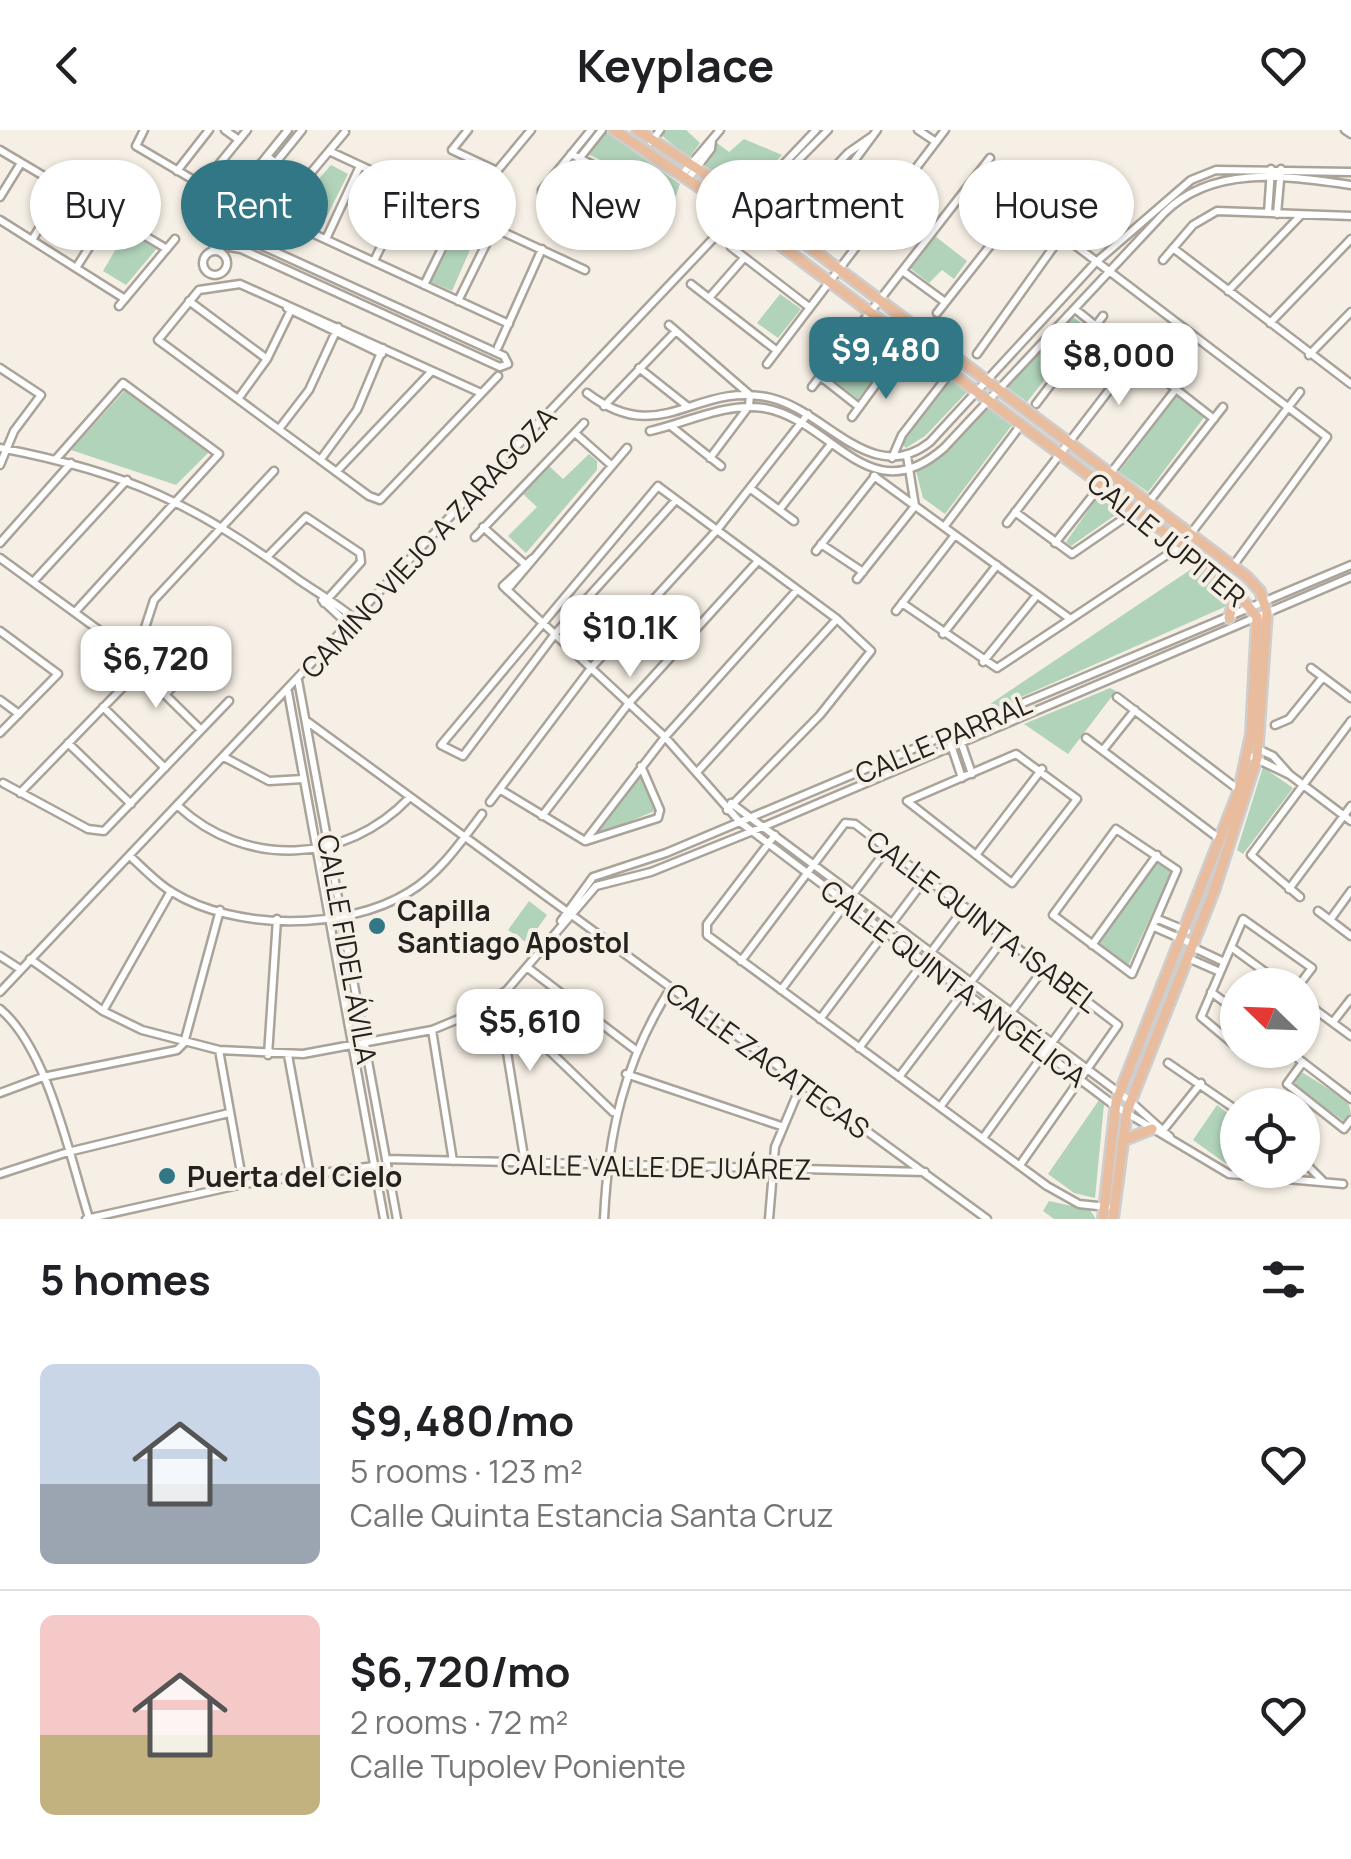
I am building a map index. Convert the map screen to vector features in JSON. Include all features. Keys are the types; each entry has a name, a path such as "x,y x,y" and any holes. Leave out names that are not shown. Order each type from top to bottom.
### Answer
{"main road":[{"name":"CALLE JÚPITER","path":"614,130 696,187"},
{"name":"CALLE JÚPITER","path":"646,134 696,170"},
{"name":"CALLE JÚPITER","path":"784,250 1136,510 1261,610"},
{"name":"CALLE JÚPITER","path":"812,250 882,298 1253,582 1261,610 1253,752 1193,946 1129,1106 1110,1211 1103,1219"},
{"path":"1229,618 1236,592"},
{"name":"CALLE JÚPITER","path":"1110,1211 1115,1106 1183,935 1226,844"},
{"path":"1120,1143 1133,1133 1159,1131"}],"street":[{"path":"144,130 136,146 202,184 247,130"},
{"path":"177,170 208,130"},
{"path":"225,130 239,140"},
{"path":"264,160 288,130"},
{"path":"278,160 302,130"},
{"path":"468,130 452,150 497,171 531,130"},
{"path":"575,156 591,130"},
{"path":"575,156 650,194 634,237 542,193 575,156 602,130"},
{"path":"641,149 646,134 660,130"},
{"path":"684,178 711,149 720,130"},
{"name":"CAMINO VIEJO A ZARAGOZA","path":"789,160 816,130"},
{"name":"CAMINO VIEJO A ZARAGOZA","path":"796,160 828,130"},
{"path":"918,130 936,142"},
{"path":"922,160 945,130"},
{"path":"322,160 345,132"},
{"path":"841,160 874,133"},
{"path":"854,160 874,133"},
{"path":"0,150 30,168"},
{"path":"329,152 348,161"},
{"path":"0,197 21,163"},
{"path":"1271,169 1272,214"},
{"path":"1272,214 1282,169"},
{"path":"587,393 604,406 643,419 687,406 750,395 783,401 868,454 907,456 930,442 1096,264 1191,180 1216,170 1351,172"},
{"path":"863,572 819,547 876,473 910,470 933,458 1194,188 1218,180 1270,179 1351,185"},
{"path":"328,235 348,192"},
{"path":"812,388 959,198"},
{"path":"1163,260 1207,214 1238,210 1351,216"},
{"path":"1228,292 1301,215"},
{"path":"0,220 30,239"},
{"path":"48,250 122,303 175,239"},
{"path":"1270,324 1351,239"},
{"path":"328,240 508,324"},
{"path":"161,246 166,249"},
{"path":"1173,248 1351,384"},
{"path":"76,268 87,250"},
{"path":"214,275 203,263 215,250"},
{"path":"219,250 227,259 224,271 228,287"},
{"path":"223,250 298,275 500,368 508,364 504,356 271,250"},
{"path":"374,261 379,250"},
{"path":"424,284 441,250"},
{"path":"458,300 483,250"},
{"path":"498,347 542,250"},
{"path":"544,250 585,270"},
{"name":"CAMINO VIEJO A ZARAGOZA","path":"0,992 705,250"},
{"path":"734,250 810,306"},
{"path":"766,364 852,250"},
{"path":"937,313 986,250"},
{"path":"976,354 1052,250"},
{"path":"1079,250 1328,438 1233,566"},
{"path":"710,298 744,258"},
{"path":"298,275 303,264"},
{"path":"214,275 224,271"},
{"path":"904,272 945,302"},
{"path":"211,290 214,275"},
{"path":"481,394 240,284 199,290 158,343 380,500 481,394 498,376"},
{"path":"691,284 776,350"},
{"path":"190,301 268,359"},
{"path":"238,399 268,359 289,308"},
{"path":"1074,310 1096,326"},
{"path":"1309,355 1351,312"},
{"path":"1036,404 1103,316"},
{"path":"669,325 750,395"},
{"path":"278,428 308,390 336,331"},
{"path":"604,406 676,331"},
{"path":"852,337 899,372"},
{"path":"1007,523 1143,346"},
{"path":"321,460 357,410 384,352"},
{"path":"1135,357 1214,418"},
{"path":"852,417 890,365"},
{"path":"0,368 41,396 3,449 0,466"},
{"path":"639,368 687,406"},
{"path":"337,471 431,372"},
{"path":"892,458 902,435 950,372"},
{"path":"821,377 860,407"},
{"path":"56,459 123,383 218,452 218,457 75,612"},
{"path":"1110,474 1176,388"},
{"path":"902,604 992,668 1182,545 1300,392"},
{"path":"710,458 749,406 750,395"},
{"path":"650,431 749,406 778,411 876,473 914,506 1069,618"},
{"path":"1148,502 1223,407"},
{"path":"490,802 591,668 717,530 808,414"},
{"path":"474,536 584,423"},
{"path":"671,426 721,466"},
{"path":"944,527 1020,426"},
{"path":"574,433 612,464"},
{"path":"780,510 831,444"},
{"path":"627,448 506,588 541,622 554,634 629,703 666,736 730,807 870,658 870,648 838,620 659,487 654,487 541,622 442,747 463,756 554,634 676,500"},
{"path":"3,449 72,463 177,500 224,526 352,622"},
{"path":"857,580 914,506 907,456"},
{"path":"0,544 72,463"},
{"path":"20,793 103,707 137,662 154,600 274,470"},
{"path":"33,582 128,480"},
{"path":"1056,543 1101,484"},
{"path":"751,489 794,521"},
{"path":"1016,512 1069,552 1136,510"},
{"path":"268,557 300,518 314,520 362,557 324,598"},
{"path":"483,527 528,563"},
{"path":"896,612 955,535"},
{"path":"0,558 137,662 201,730"},
{"path":"542,816 629,703 758,561"},
{"path":"944,634 996,565"},
{"name":"CALLE PARRAL","path":"568,915 596,886 651,872 952,747 1261,610 1351,565"},
{"name":"CALLE PARRAL","path":"30,958 104,1011 184,1043 220,1050 288,1054 365,1046 432,1030 500,1001 593,877 740,822 1229,618 1351,577"},
{"path":"585,841 666,736 797,590"},
{"path":"983,662 1037,595"},
{"path":"699,770 838,620"},
{"path":"0,631 57,671 0,734"},
{"path":"165,694 209,646"},
{"path":"1311,668 1351,698"},
{"path":"1276,726 1289,719 1323,677"},
{"name":"CALLE FIDEL ÁVILA","path":"298,680 397,1219"},
{"name":"CALLE FIDEL ÁVILA","path":"288,691 384,1219"},
{"path":"1117,698 1243,794"},
{"path":"0,700 20,714"},
{"path":"3,783 102,832 229,701"},
{"path":"103,707 165,768"},
{"path":"1103,750 1134,710"},
{"path":"1300,897 1251,855 1351,721"},
{"name":"CALLE ZACATECAS","path":"308,722 987,1219"},
{"path":"958,732 972,774"},
{"path":"948,736 962,778"},
{"path":"1086,738 1226,844"},
{"path":"68,743 131,804"},
{"path":"1253,752 1290,774 1348,818"},
{"path":"1018,753 1042,769 1077,799 1016,881 1010,882 907,801 1018,753"},
{"path":"224,757 269,781 304,779"},
{"path":"500,790 585,841 658,818 660,810 641,766"},
{"path":"976,855 1042,769"},
{"path":"178,806 212,832 244,845 318,848 374,831 409,798"},
{"path":"1289,889 1348,818 1351,806"},
{"name":"CALLE QUINTA ANGÉLICA","path":"730,807 761,827 886,931 1115,1106 1129,1106"},
{"name":"CALLE QUINTA ANGÉLICA","path":"730,807 740,822 772,839"},
{"path":"131,858 171,891 220,910 277,919 342,915 408,893 464,838 482,814"},
{"name":"CALLE QUINTA ISABEL","path":"811,868 845,823 852,823 1086,997 1119,1028 1020,1165"},
{"path":"1116,829 1157,856 1177,870 1132,974 1056,918 1055,910 1116,829"},
{"path":"772,839 707,924 707,935 1070,1200 1110,1211"},
{"path":"780,990 887,848"},
{"path":"1092,945 1157,856"},
{"path":"741,961 811,868"},
{"path":"820,1019 926,878"},
{"path":"104,1011 171,891"},
{"path":"1330,920 1351,891"},
{"name":"CALLE QUINTA ANGÉLICA","path":"850,898 892,923 1052,1043 1159,1131 1229,1174 1342,1184"},
{"path":"859,1048 965,907"},
{"path":"0,1093 42,1077 171,1052 184,1043 220,910"},
{"path":"1318,911 1351,936"},
{"path":"268,1054 277,919"},
{"path":"1222,968 1243,919 1312,968"},
{"path":"1156,923 1183,935 1220,972 1201,1019 1220,1034"},
{"path":"899,1077 1005,937"},
{"path":"1193,946 1224,962"},
{"path":"1231,946 1260,968"},
{"path":"0,956 20,969"},
{"path":"940,1107 1045,967"},
{"path":"528,968 636,1051"},
{"path":"604,1219 614,1113 636,1051 670,989"},
{"path":"1211,992 1220,999"},
{"path":"982,1138 1086,997"},
{"path":"1333,1022 1351,999"},
{"path":"500,1001 614,1113"},
{"path":"500,1001 525,1163"},
{"path":"0,1008 18,1026 42,1077 88,1219 243,1184 374,1166"},
{"path":"1320,1013 1351,1036"},
{"path":"432,1030 453,1161"},
{"path":"220,1050 243,1184"},
{"path":"288,1054 310,1175"},
{"path":"1168,1062 1220,1097"},
{"path":"1299,1068 1287,1084 1344,1130 1351,1120"},
{"path":"1311,1068 1351,1099"},
{"path":"626,1074 781,1126"},
{"path":"1159,1131 1201,1083"},
{"path":"769,1219 770,1169 781,1126 800,1085"},
{"path":"0,1174 68,1152 229,1113"},
{"name":"CALLE VALLE DE JUÁREZ","path":"386,1159 925,1172"},
{"path":"1320,1178 1324,1182"}],"green space":[{"path":"664,130 686,130 700,143 689,158 661,135"},
{"path":"606,132 646,160 601,160 588,154"},
{"path":"744,139 782,155 777,160 706,160 717,143 729,152"},
{"path":"331,165 348,174 328,214"},
{"path":"939,239 967,261 954,279 942,270 929,283 910,268 924,250 939,250"},
{"path":"115,250 155,250 126,285 103,271"},
{"path":"445,250 470,250 452,291 431,282"},
{"path":"780,294 801,309 778,338 757,323"},
{"path":"1072,316 1086,327 1027,402 1006,386"},
{"path":"850,343 882,368 858,399 826,374"},
{"path":"949,378 967,392 925,436 906,448 902,444"},
{"path":"127,388 210,451 176,485 71,450"},
{"path":"1177,395 1205,416 1148,492 1119,472"},
{"path":"987,406 1012,425 945,514 923,498 916,471 936,461"},
{"path":"589,454 597,461 597,470 526,553 508,536 537,507 523,494 549,466 563,479"},
{"path":"1101,492 1124,509 1071,546 1066,542"},
{"path":"1196,566 1231,594 1229,605 992,710 990,704"},
{"path":"1110,688 1116,691 1068,754 1024,724"},
{"path":"1263,767 1293,788 1243,854 1237,850"},
{"path":"643,779 657,810 600,834 597,831"},
{"path":"1157,863 1172,870 1128,966 1096,940"},
{"path":"529,901 547,915 527,943 508,930"},
{"path":"1300,1071 1348,1101 1351,1113 1344,1121 1320,1104 1320,1088 1293,1085"},
{"path":"1099,1100 1104,1104 1095,1198 1074,1193 1048,1174"},
{"path":"1217,1105 1220,1107 1220,1159 1193,1140"},
{"path":"1049,1201 1090,1210 1096,1219 1054,1219 1043,1211"}],"place":[{"name":"Capilla Santiago Apostol","path":"377,926"},
{"name":"Puerta del Cielo","path":"167,1176"}]}
